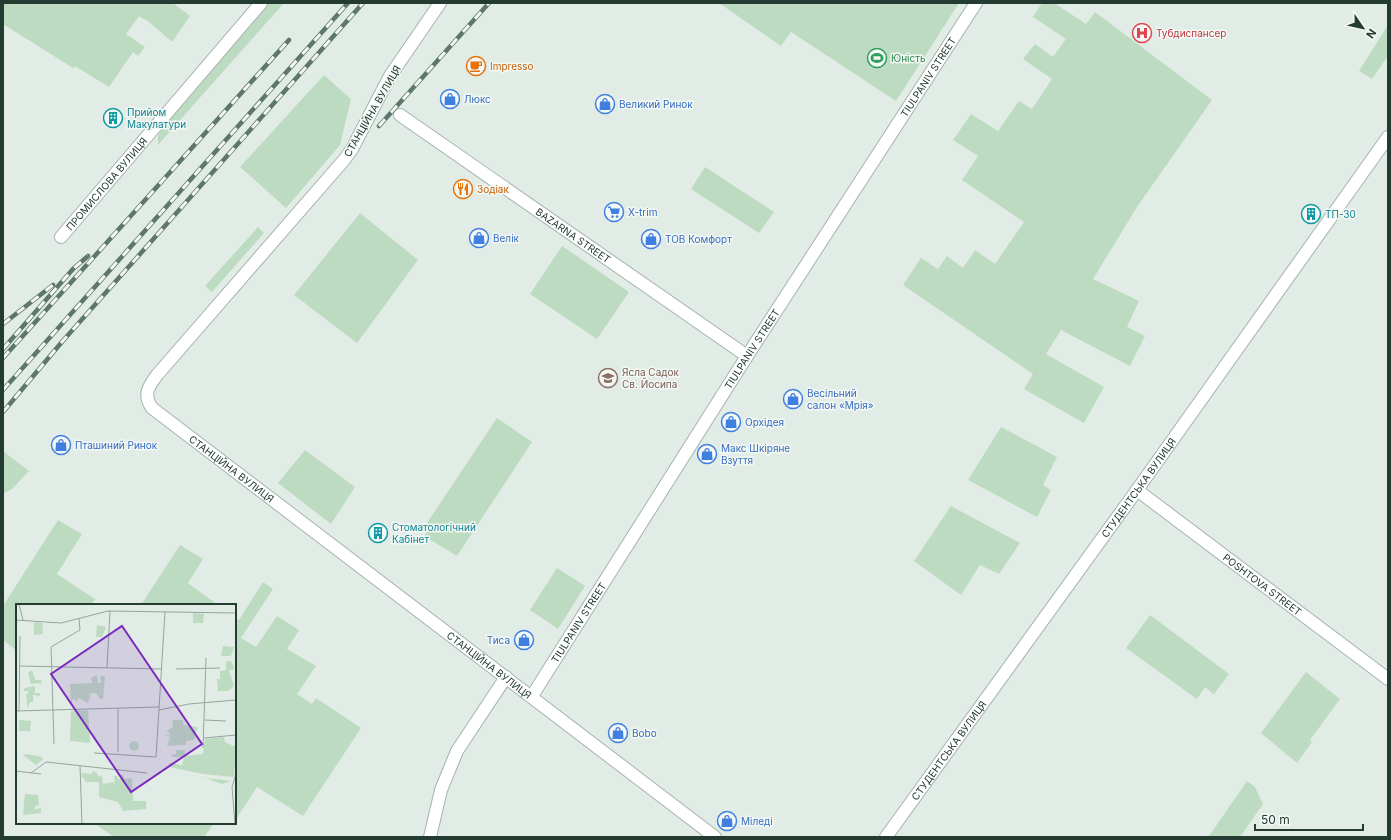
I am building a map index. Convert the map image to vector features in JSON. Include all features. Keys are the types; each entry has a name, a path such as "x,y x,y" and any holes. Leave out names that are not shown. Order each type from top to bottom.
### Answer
{"street":[{"name":"ПРОМИСЛОВА ВУЛИЦЯ","path":"61,237 261,3"},
{"name":"СТАНЦІЙНА ВУЛИЦЯ","path":"440,3 390,76 352,149 340,165 157,375 146,394 147,401 152,408 532,696 715,837"},
{"name":"TIULPANIV STREET","path":"532,696 747,356 976,3"},
{"name":"BAZARNA STREET","path":"400,114 747,356"},
{"name":"СТУДЕНТСЬКА ВУЛИЦЯ","path":"886,837 1137,490 1388,137"},
{"name":"POSHTOVA STREET","path":"1137,490 1388,679"},
{"path":"430,837 441,790 457,751 468,732 506,677"}],"green space":[{"path":"3,3 173,3 190,16 172,42 149,22 139,16 126,34 145,47 138,56 133,52 109,87 75,66 73,68 3,24"},
{"path":"269,3 284,3 158,145 158,136 162,129"},
{"name":"Юність","path":"719,3 959,3 896,101 791,32 781,46"},
{"path":"1042,3 1054,3 1086,24 1095,12 1212,100 1137,207 1093,279 1139,301 1127,327 1145,336 1130,366 1061,330 1046,354 1104,387 1084,423 1024,389 1033,374 903,285 921,258 938,269 947,256 963,268 975,250 995,264 1024,222 962,180 978,156 953,140 971,114 998,131 1019,101 1032,109 1052,79 1023,59 1035,44 1053,57 1066,39 1033,17"},
{"path":"1388,25 1388,56 1372,79 1359,71"},
{"path":"324,75 351,99 340,145 286,208 240,167"},
{"path":"705,167 774,212 759,233 691,189"},
{"path":"360,213 418,260 357,343 294,295"},
{"path":"258,227 264,233 212,292 205,286"},
{"path":"562,246 629,292 597,339 530,294"},
{"path":"497,418 532,442 457,556 424,536 431,526 427,523"},
{"path":"1001,427 1057,457 1043,485 1051,490 1037,517 968,480"},
{"path":"305,450 355,487 331,524 278,483"},
{"path":"3,451 29,471 12,489 3,494"},
{"path":"951,506 1020,543 999,574 980,565 961,595 914,561"},
{"path":"58,520 82,534 57,574 95,599 92,604 16,604 16,650 3,640 3,606"},
{"path":"180,545 203,559 188,583 214,602 213,603 214,604 142,604"},
{"path":"557,568 585,586 558,629 530,610"},
{"path":"263,582 273,589 241,638 256,647 277,616 299,630 287,649 316,666 297,694 312,704 316,698 361,728 303,816 257,787 236,819 236,618 239,620"},
{"path":"1150,615 1229,674 1214,694 1205,687 1197,699 1126,648"},
{"path":"1306,672 1340,699 1310,740 1312,742 1297,763 1261,733"},
{"path":"1247,781 1255,787 1263,804 1240,837 1209,836"},
{"path":"95,824 213,824 204,837 114,837"}],"railway":[{"path":"3,390 348,3"},
{"path":"3,412 61,343 363,3"},
{"path":"379,126 489,3"},
{"path":"3,358 289,40"},
{"path":"3,349 73,269 88,256"},
{"path":"3,324 53,285"}],"place":[{"name":"Тубдиспансер","path":"1142,33"},
{"name":"Юність","path":"877,58"},
{"name":"Impresso","path":"476,66"},
{"name":"Люкс","path":"450,99"},
{"name":"Великий Ринок","path":"605,104"},
{"name":"Прийом Макулатури","path":"113,118"},
{"name":"Зодіак","path":"463,189"},
{"name":"X-trim","path":"614,212"},
{"name":"ТП-30","path":"1311,214"},
{"name":"Велік","path":"479,238"},
{"name":"ТОВ Комфорт","path":"651,239"},
{"name":"Ясла Садок Св. Йосипа","path":"608,378"},
{"name":"Весільний салон «Мрія»","path":"793,399"},
{"name":"Орхідея","path":"731,422"},
{"name":"Пташиний Ринок","path":"61,445"},
{"name":"Макс Шкіряне Взуття","path":"707,454"},
{"name":"Стоматологічний Кабінет","path":"378,533"},
{"name":"Тиса","path":"524,640"},
{"name":"Bobo","path":"618,733"},
{"name":"Міледі","path":"727,821"}]}
